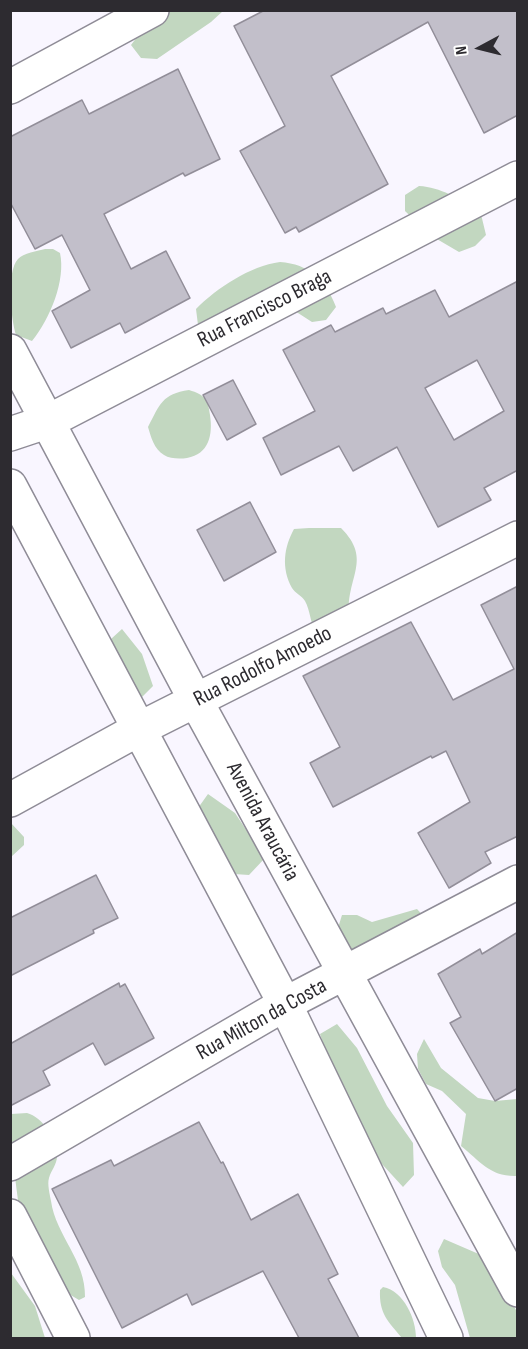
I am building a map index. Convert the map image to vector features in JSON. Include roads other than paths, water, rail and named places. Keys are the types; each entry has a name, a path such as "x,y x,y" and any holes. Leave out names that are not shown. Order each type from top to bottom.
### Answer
{"street":[{"path":"10,87 152,10"},
{"name":"Rua Francisco Braga","path":"10,434 49,421 518,178"},
{"name":"Avenida Araucária","path":"10,351 196,701 518,1290"},
{"path":"10,486 285,1004 446,1338"},
{"name":"Rua Rodolfo Amoedo","path":"10,800 140,729 518,538"},
{"name":"Rua Milton da Costa","path":"10,1164 285,1004 518,882"},
{"path":"10,1216 73,1338"}]}
